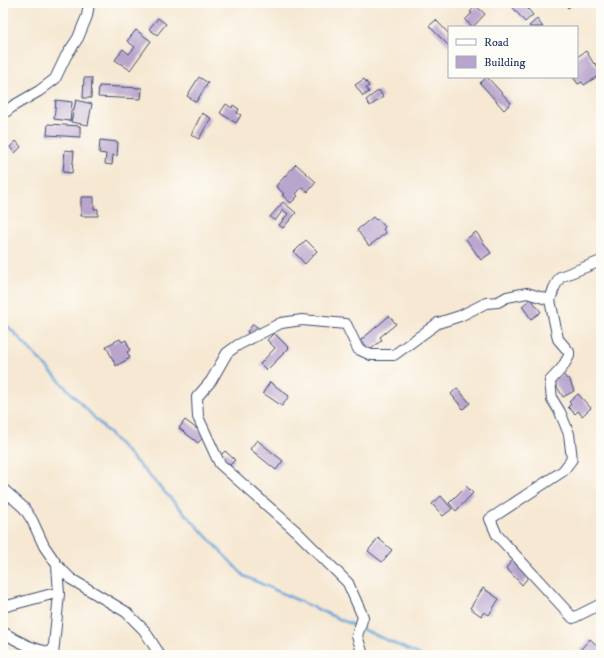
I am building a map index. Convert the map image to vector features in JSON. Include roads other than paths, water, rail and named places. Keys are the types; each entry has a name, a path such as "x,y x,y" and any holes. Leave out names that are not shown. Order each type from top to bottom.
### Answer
{"street":[{"path":"3,114 55,79 66,56 78,38 87,16 89,3"},
{"path":"601,261 560,277 550,300 558,339 569,352 569,356 562,368 550,381 552,399 560,412 569,434 572,459 563,471 490,519 496,535 572,618 601,604"},
{"path":"363,655 357,636 364,617 348,583 297,532 220,464 198,417 197,397 211,381 227,353 238,345 281,323 302,320 346,324 358,349 370,355 394,355 438,323 460,316 486,303 498,302 507,297 526,293 550,300"},
{"path":"3,503 4,489"},
{"path":"4,489 24,508 32,520 44,546 57,565 71,579 126,612 144,630 160,655"},
{"path":"3,632 19,642 38,650 53,654 59,594 57,565"},
{"path":"3,607 52,594 59,594"}],"waterway":[{"path":"3,321 244,576 357,627"},
{"path":"362,629 420,655"}]}
